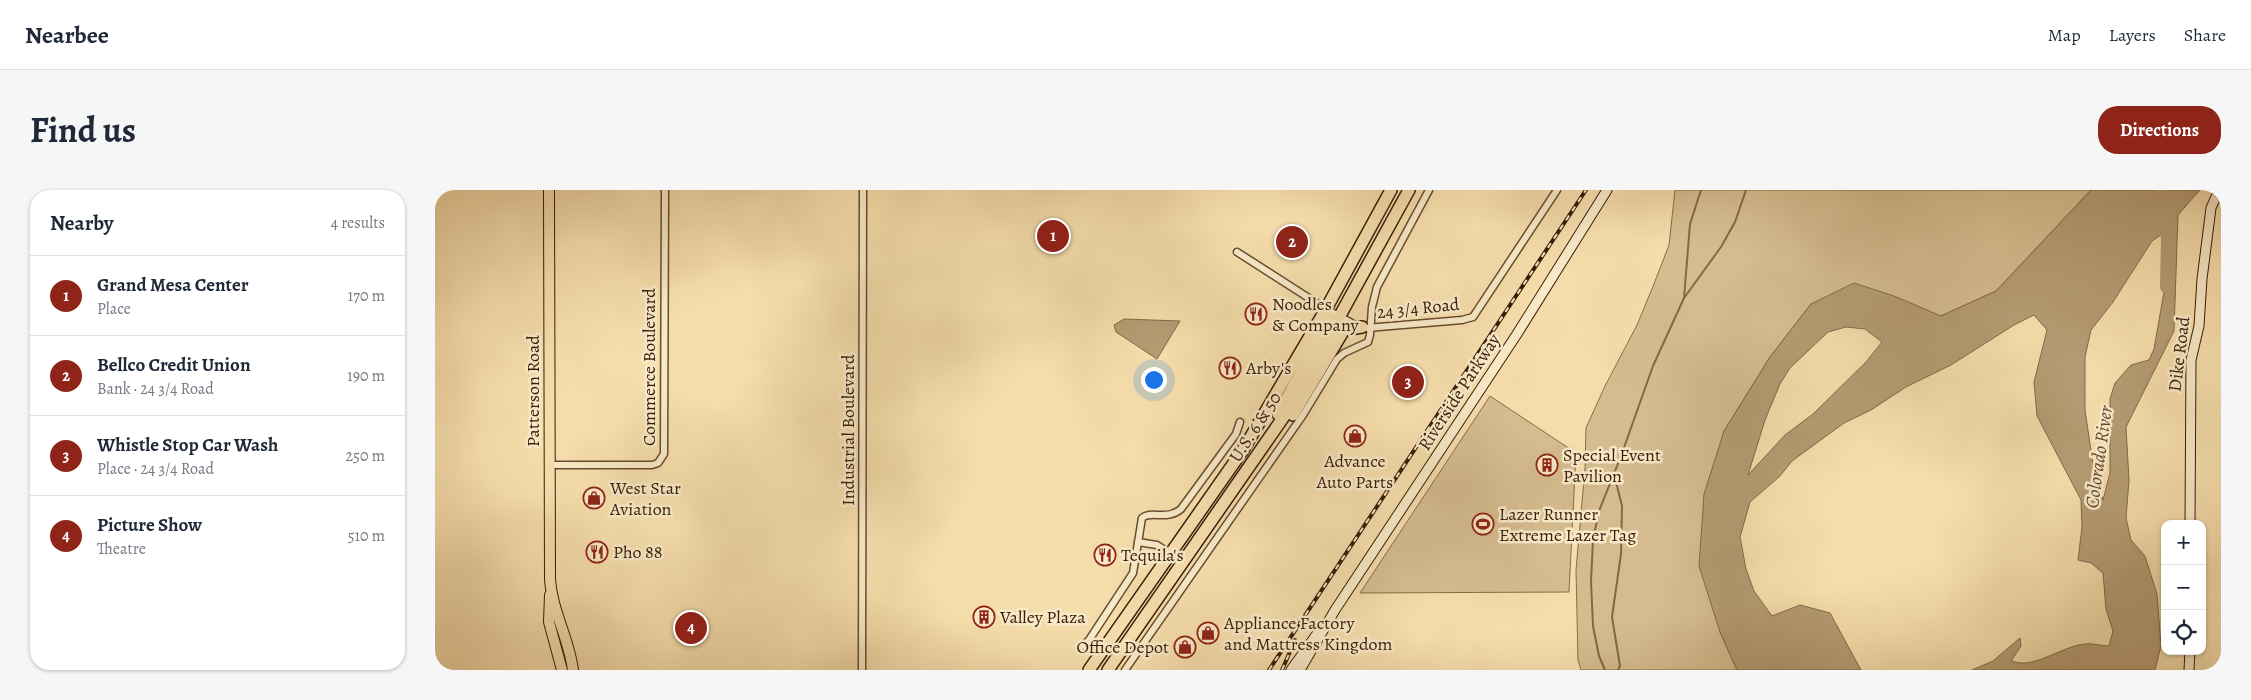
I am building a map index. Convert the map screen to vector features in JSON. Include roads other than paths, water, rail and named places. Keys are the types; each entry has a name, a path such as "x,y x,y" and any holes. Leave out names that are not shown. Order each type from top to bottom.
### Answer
{"highway":[{"name":"U.S. 6 & 50","path":"1089,668 1243,450 1391,190"},
{"path":"1395,216 1403,190"},
{"name":"U.S. 6 & 50","path":"1108,670 1273,433 1296,396 1409,190"},
{"path":"1273,433 1279,410 1328,324 1328,314 1324,309"},
{"path":"1273,433 1295,413 1344,330 1366,328"},
{"path":"1117,656 1125,635 1172,565 1171,554"}],"main road":[{"name":"Patterson Road","path":"549,190 551,592 549,622 562,670"},
{"name":"Riverside Parkway","path":"1291,670 1335,610 1517,334 1607,190"},
{"name":"Dike Road","path":"2190,520 2189,394 2191,360 2199,326 2202,279 2211,208 2219,190"},
{"name":"Patterson Road","path":"551,592 570,649 573,670"},
{"name":"Riverside Parkway","path":"1300,670 1335,610"},
{"path":"2189,670 2190,655"}],"street":[{"name":"Commerce Boulevard","path":"550,465 652,465 658,463 664,454 665,190"},
{"name":"Industrial Boulevard","path":"862,670 863,190"},
{"path":"1125,670 1303,415 1337,359 1344,353 1368,342 1366,328 1377,287 1429,190"},
{"name":"24 3/4 Road","path":"1237,252 1324,309 1366,328 1462,320 1473,317 1478,312 1557,190"},
{"path":"1080,648 1089,640 1130,579 1143,516 1171,515 1181,509 1236,434 1240,422"},
{"path":"1138,542 1157,545 1171,554"}],"waterway":[{"path":"1605,670 1599,656 1593,626 1591,581 1593,540 1599,511 1653,366 1684,298 1690,224 1701,190"},
{"path":"1684,298 1721,247 1735,222 1746,190"},
{"name":"Colorado River","path":"2161,190 2167,239 2166,287"},
{"path":"1614,474 1622,506 1621,554 1612,617 1620,666 1618,670"}],"railway":[{"path":"1269,670 1586,190"},
{"path":"1282,670 1295,640"}],"place":[{"name":"Grand Mesa Center","path":"1053,236"},
{"name":"Bellco Credit Union","path":"1292,242"},
{"name":"Noodles & Company","path":"1256,314"},
{"name":"Arby's","path":"1230,368"},
{"name":"Whistle Stop Car Wash","path":"1408,382"},
{"name":"Advance Auto Parts","path":"1355,436"},
{"name":"Special Event Pavilion","path":"1547,465"},
{"name":"West Star Aviation","path":"594,498"},
{"name":"Lazer Runner Extreme Lazer Tag","path":"1483,524"},
{"name":"Pho 88","path":"597,552"},
{"name":"Tequila's","path":"1105,555"},
{"name":"Valley Plaza","path":"984,617"},
{"name":"Picture Show","path":"691,628"},
{"name":"Appliance Factory and Mattress Kingdom","path":"1208,633"},
{"name":"Office Depot","path":"1185,647"}]}
